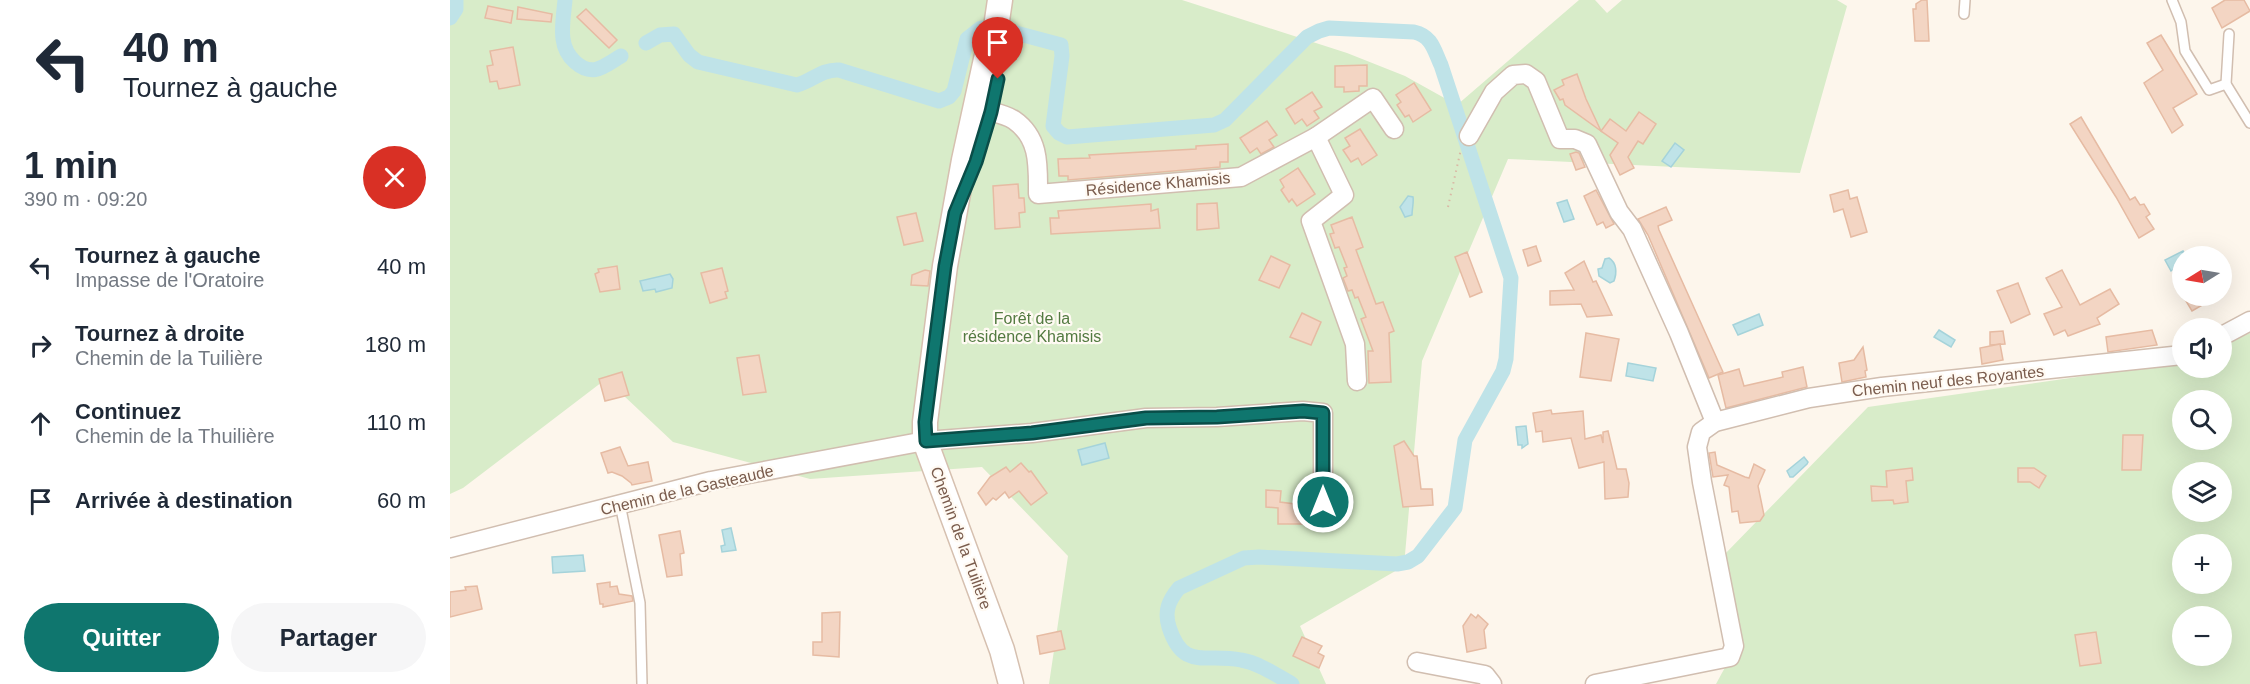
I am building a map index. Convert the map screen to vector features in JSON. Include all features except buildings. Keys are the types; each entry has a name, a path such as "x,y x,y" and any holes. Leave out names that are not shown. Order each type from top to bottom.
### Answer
{"street":[{"path":"982,112 984,67 995,34 1000,0"},
{"path":"982,112 998,79 995,34"},
{"path":"1466,141 1494,92 1513,75 1526,74 1536,81 1560,139 1575,139 1587,144 1619,212 1632,229 1679,333 1715,422 1701,432 1697,447 1701,482 1734,646 1730,657 1595,684"},
{"path":"1357,381 1355,344 1311,221 1344,195 1316,137 1373,98 1394,129"},
{"name":"Résidence Khamisis","path":"982,112 1013,119 1028,134 1036,148 1038,194 1241,177 1316,137"},
{"name":"Chemin de la Tuilière","path":"982,112 955,213 945,266 925,422 926,441 1014,681"},
{"path":"2232,331 2250,321"},
{"name":"Chemin neuf des Royantes","path":"1715,422 1809,398 1872,388 2172,357"},
{"name":"Chemin de la Gasteaude","path":"450,548 711,481 926,441 1032,433 1146,418 1217,417 1303,411 1323,413 1323,502"},
{"path":"1417,662 1485,675 1492,684"}],"lane":[{"path":"1964,14 1965,0"},
{"path":"2172,0 2181,22 2185,51 2209,90 2226,84"},
{"path":"2229,34 2226,84 2250,123"},
{"path":"620,504 640,603 642,684"}],"path":[{"path":"1448,207 1459,153 1466,141"}],"green space":[{"name":"Forêt de la résidence Khamisis","path":"450,0 1182,0 1347,53 1405,76 1457,105 1579,0 1595,0 1607,13 1622,0 1837,0 1847,6 1800,173 1508,159 1422,361 1404,566 1300,626 1326,684 1049,684 1068,556 982,467 810,479 673,442 606,379 463,488 450,494"},
{"path":"2250,333 2250,684 1716,684 1735,649 1723,556 1868,407 2172,363 2172,378 2232,378 2232,341"}],"water":[{"path":"1675,143 1684,150 1671,167 1662,161"},
{"path":"1408,196 1413,197 1412,215 1405,217 1400,207"},
{"path":"1567,200 1574,219 1564,222 1557,203"},
{"path":"2172,256 2171,271 2165,260"},
{"path":"1609,258 1615,265 1616,272 1614,281 1610,283 1599,276 1598,269 1602,268 1605,259"},
{"path":"670,274 673,279 672,288 656,292 655,289 643,291 640,281"},
{"path":"1759,314 1763,325 1738,335 1733,325"},
{"path":"1939,330 1955,340 1951,347 1934,337"},
{"path":"1628,363 1656,368 1653,381 1626,376"},
{"path":"1526,426 1528,444 1522,448 1522,445 1518,445 1516,427"},
{"path":"1105,443 1109,458 1082,465 1078,450"},
{"path":"1804,457 1807,464 1793,477 1790,477 1787,471"},
{"path":"731,528 736,550 722,552 721,546 725,545 722,530"},
{"path":"583,555 585,571 553,573 552,557"}],"waterway":[{"path":"450,18 456,9 456,0"},
{"path":"565,0 563,41 569,56 581,67 593,70 604,67 621,56"},
{"path":"646,43 660,35 674,34 689,55 698,62 797,85 827,71 839,70 939,101 949,97 954,91 967,39 981,28"},
{"path":"1012,32 1061,45 1062,56 1053,126 1067,137 1214,125 1225,120 1307,37 1329,28 1414,32 1425,37 1432,44 1441,65 1511,278 1506,359 1503,371 1465,440 1455,508 1418,556 1408,562 1397,564 1244,558 1179,588 1173,597 1168,606 1167,616 1169,627 1181,650 1197,657 1228,658 1248,662 1292,684"}],"route":[{"path":"998,79 976,162 955,213 945,266 925,422 926,441 1032,433 1146,418 1217,417 1303,411 1323,413 1323,502"}]}
